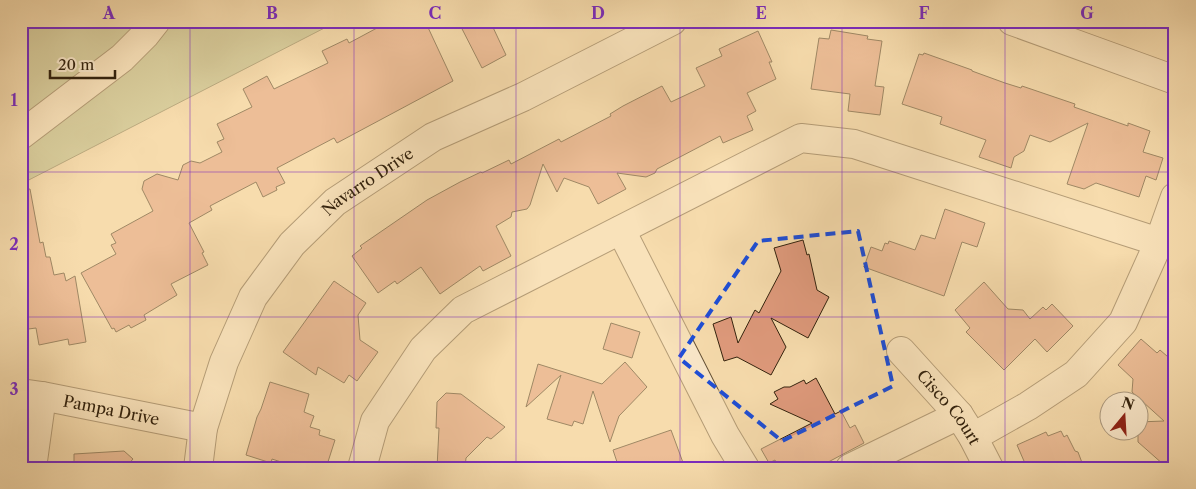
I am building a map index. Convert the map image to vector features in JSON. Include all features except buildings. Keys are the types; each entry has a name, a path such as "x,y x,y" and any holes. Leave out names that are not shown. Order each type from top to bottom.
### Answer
{"street":[{"path":"21,135 122,58 156,21"},
{"name":"Navarro Drive","path":"198,468 203,428 224,362 253,297 292,244 336,202 434,137 523,97 672,21"},
{"path":"1012,21 1175,80"},
{"path":"362,468 375,421 423,349 463,310 801,138 854,144 1159,242"},
{"path":"850,468 966,426 1028,406 1076,374 1123,322 1159,242 1175,197"},
{"path":"621,230 725,435 745,468"},
{"name":"Cisco Court","path":"901,351 966,426 989,468"},
{"path":"32,394 32,468"},
{"name":"Pampa Drive","path":"32,394 203,428"}],"highlighted area":[{"path":"858,231 893,386 782,441 679,358 758,241"}],"green space":[{"path":"21,21 338,21 21,184"}]}
